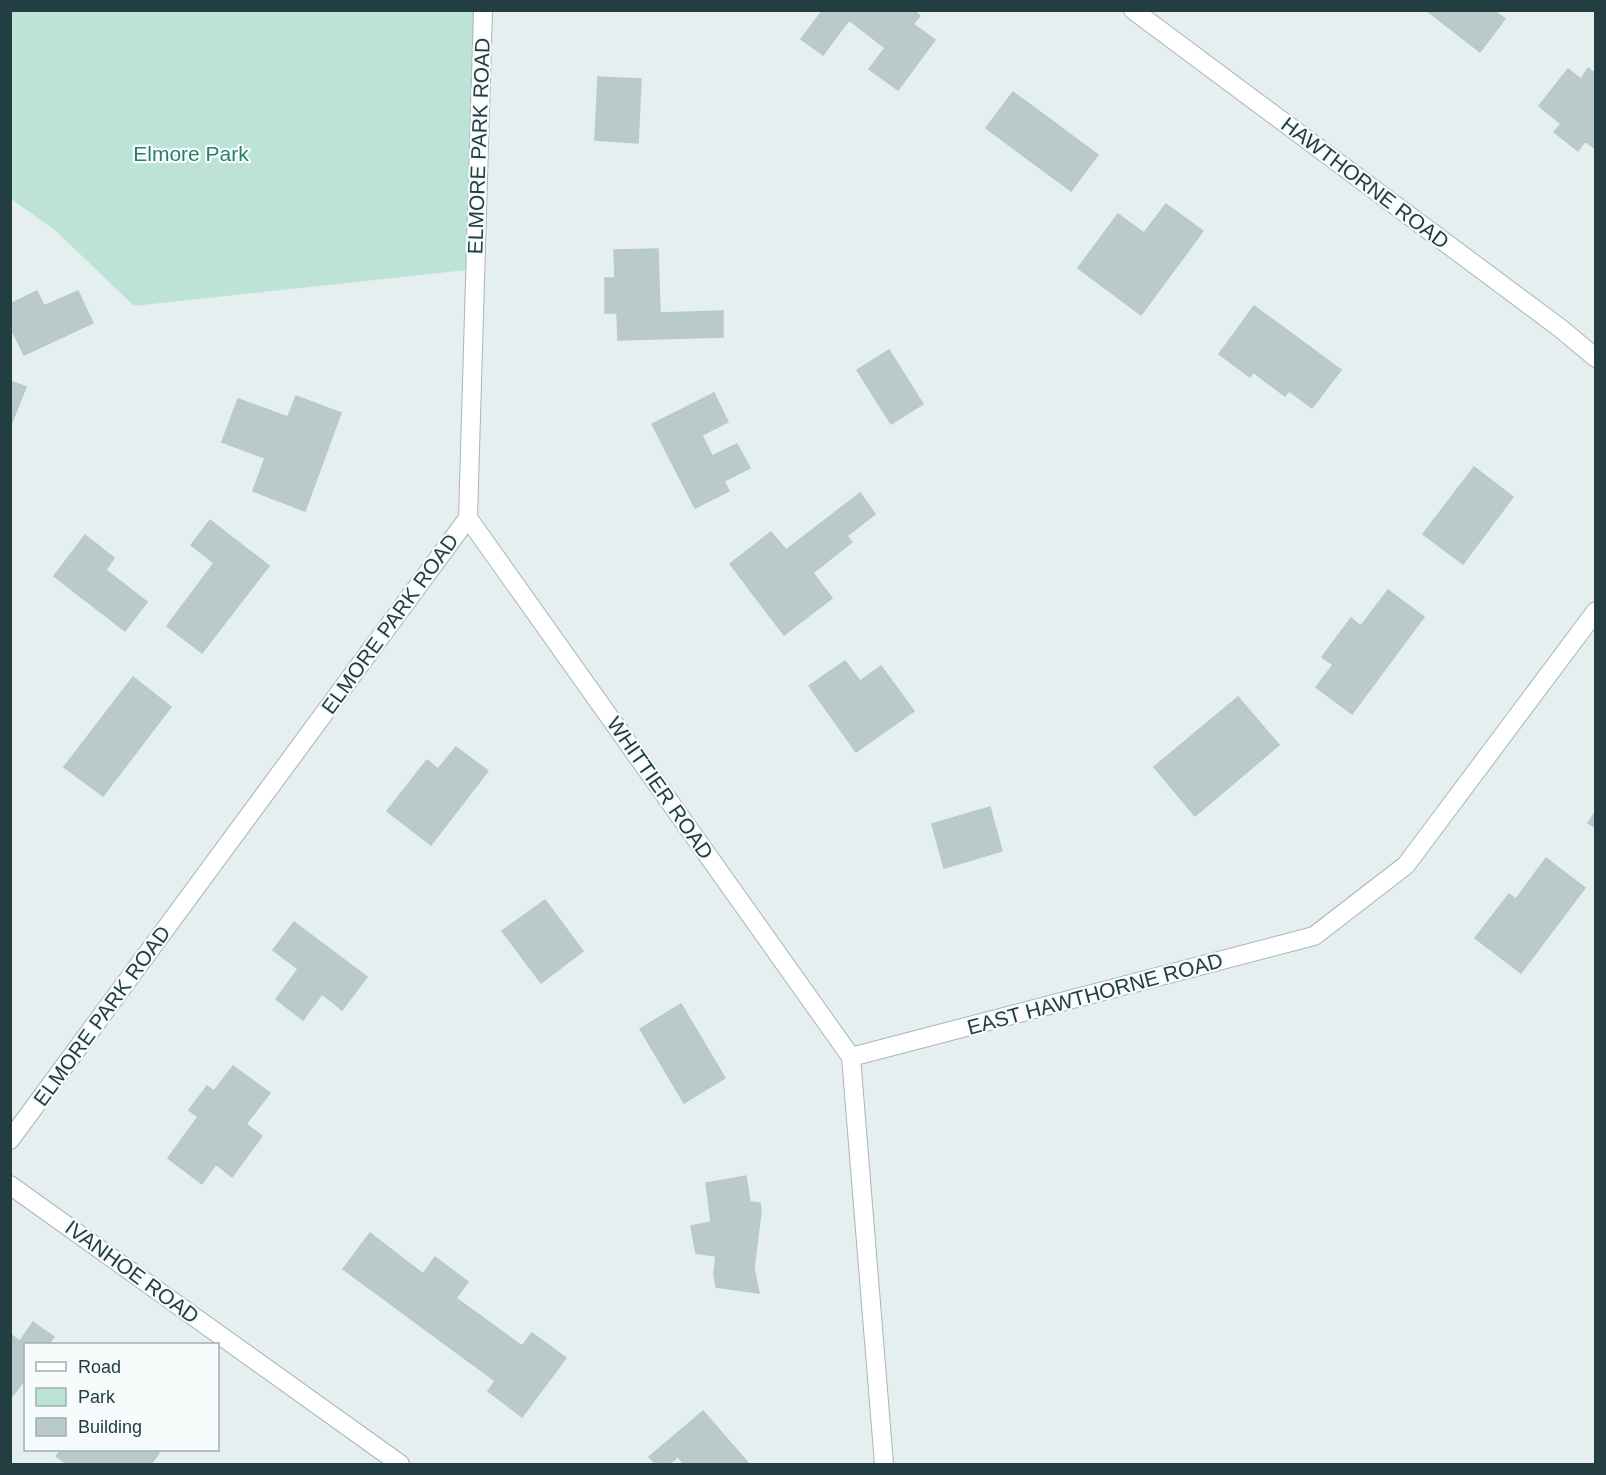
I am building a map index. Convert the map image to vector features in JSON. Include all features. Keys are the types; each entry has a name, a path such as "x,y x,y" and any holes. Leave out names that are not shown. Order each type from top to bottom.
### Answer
{"street":[{"name":"ELMORE PARK ROAD","path":"10,1140 468,518 483,10"},
{"name":"HAWTHORNE ROAD","path":"1133,10 1560,328 1596,358"},
{"name":"WHITTIER ROAD","path":"468,518 851,1057"},
{"name":"EAST HAWTHORNE ROAD","path":"851,1057 1314,936 1406,865 1596,611"},
{"path":"851,1057 884,1464"},
{"name":"IVANHOE ROAD","path":"10,1185 400,1464"}],"green space":[{"name":"Elmore Park","path":"11,11 483,11 476,269 134,306 56,231 11,199"}],"building":[{"path":"823,10 913,10 920,16 913,24 935,40 898,90 869,69 885,48 849,20 823,55 801,39"},
{"path":"1426,10 1493,10 1505,19 1480,52"},
{"path":"1588,68 1596,74 1596,149 1585,141 1578,151 1554,132 1561,124 1539,106 1568,69 1581,79"},
{"path":"598,77 641,79 638,143 595,140"},
{"path":"1013,92 1098,155 1071,191 986,128"},
{"path":"1166,204 1203,231 1141,315 1078,268 1118,214 1144,233"},
{"path":"658,249 660,313 723,311 723,337 618,340 617,313 605,313 605,278 615,278 614,250"},
{"path":"37,291 44,306 78,291 93,323 24,355 10,326 10,304"},
{"path":"1254,306 1341,370 1312,408 1289,391 1285,396 1253,372 1250,377 1219,354"},
{"path":"889,350 923,404 891,424 857,370"},
{"path":"10,381 26,387 10,427"},
{"path":"714,393 728,422 702,435 712,456 737,444 750,468 724,481 729,491 695,508 652,424"},
{"path":"296,396 341,413 305,511 253,491 265,458 222,442 238,399 288,417"},
{"path":"1474,467 1513,497 1463,564 1423,534"},
{"path":"860,493 875,514 847,536 852,542 813,573 832,598 784,635 730,564 771,532 786,550"},
{"path":"210,520 269,566 202,653 167,626 214,563 191,545"},
{"path":"85,535 114,558 106,570 147,602 125,631 54,576"},
{"path":"1388,590 1424,617 1352,714 1316,687 1333,665 1322,657 1351,618 1361,626"},
{"path":"845,661 860,681 881,666 914,711 856,752 809,686"},
{"path":"133,677 171,707 103,796 64,767"},
{"path":"1238,697 1279,745 1195,816 1154,767"},
{"path":"456,747 488,771 431,845 387,811 427,760 438,769"},
{"path":"990,807 1002,851 944,868 932,824"},
{"path":"1596,811 1596,828 1588,823"},
{"path":"1546,858 1585,888 1521,973 1475,938 1509,894 1516,899"},
{"path":"545,900 583,951 541,983 502,931"},
{"path":"294,922 367,977 342,1010 322,994 303,1020 276,999 298,969 273,950"},
{"path":"681,1004 725,1078 684,1103 640,1029"},
{"path":"233,1066 270,1093 246,1124 262,1136 232,1177 216,1164 202,1184 168,1158 198,1117 189,1110 207,1086 214,1091"},
{"path":"746,1176 750,1202 760,1203 761,1211 754,1268 759,1293 716,1287 714,1273 716,1256 696,1253 691,1226 711,1222 706,1183"},
{"path":"370,1233 423,1274 435,1257 468,1282 456,1298 522,1346 532,1333 566,1358 522,1417 488,1391 495,1381 343,1269"},
{"path":"33,1322 54,1337 50,1343 24,1343 24,1381 10,1399 10,1334 20,1341"},
{"path":"703,1411 749,1464 684,1464 678,1457 669,1464 656,1464 649,1457"},
{"path":"60,1451 156,1451 159,1453 151,1464 67,1464 56,1456"}]}
